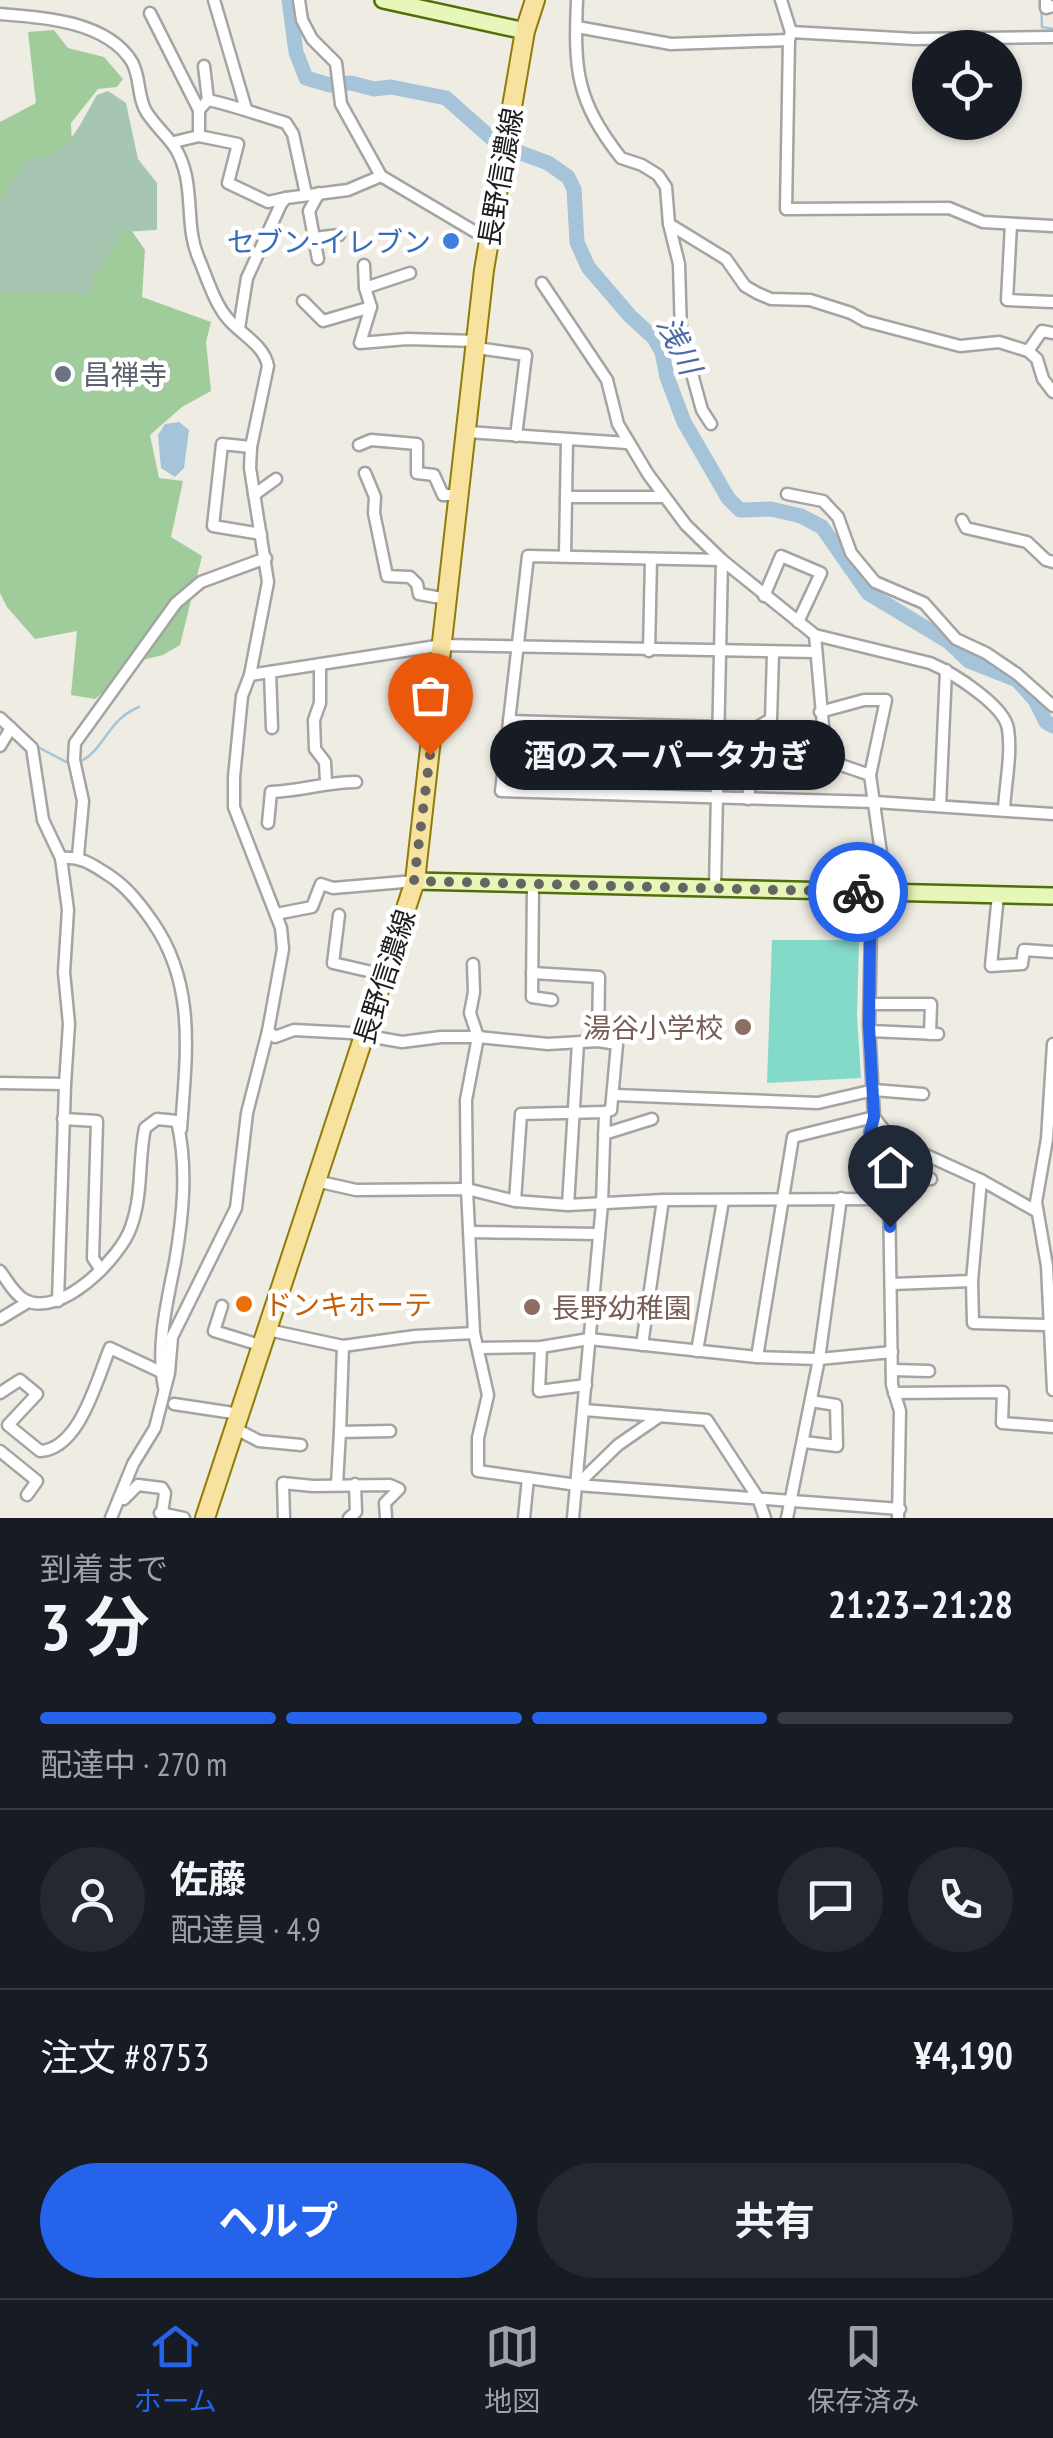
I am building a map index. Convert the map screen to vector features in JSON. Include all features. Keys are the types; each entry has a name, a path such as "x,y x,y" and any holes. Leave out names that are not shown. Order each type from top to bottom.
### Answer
{"main road":[{"name":"長野信濃線","path":"205,1518 414,881 489,240 525,31 535,0"}],"street":[{"path":"214,0 246,108"},
{"path":"299,0 302,20 312,39 336,63 340,98 381,176 489,240"},
{"path":"383,0 525,31"},
{"path":"577,0 575,63 587,103 605,138 621,158 658,175 666,187 669,224 679,264 681,334 702,410 711,424"},
{"path":"781,0 790,36 786,209 949,208 983,222 1053,226"},
{"path":"1046,0 1046,8 1053,6"},
{"path":"0,14 79,26 126,54 134,65 145,111 174,142 186,176 191,238 222,308 228,320 266,358 268,366 251,448 268,582 250,675 242,696 234,807 281,928 282,949 248,1113 236,1208 172,1337 169,1372 154,1428 111,1518"},
{"path":"150,14 199,110 199,136"},
{"path":"576,27 671,44 790,36 1053,37"},
{"path":"199,110 208,100 204,66"},
{"path":"208,100 246,108 258,117 286,123 293,134 306,194"},
{"path":"174,142 199,136 238,144 228,183 268,202 348,190 381,176"},
{"path":"318,259 309,211 319,193"},
{"path":"239,328 247,278 286,198"},
{"path":"669,224 726,259 745,286 771,299 810,300 851,313 865,322 960,346 999,342 1028,350 1037,358 1043,379 1053,392"},
{"path":"1010,224 1007,300 1053,302"},
{"path":"314,238 339,235"},
{"path":"364,265 370,307 360,343 407,339 477,344 526,355 516,436"},
{"path":"365,288 410,273"},
{"path":"542,283 607,380 627,443 664,497 722,560 814,635 908,656 946,670 998,708 1009,726 1004,810"},
{"path":"303,301 324,321 370,307"},
{"path":"1028,350 1042,331 1053,332"},
{"path":"468,432 627,443"},
{"path":"359,446 371,440 417,444 417,473 434,475 443,495 460,495"},
{"path":"564,556 567,440"},
{"path":"251,448 222,444 213,526 261,534"},
{"path":"365,473 375,496 374,513 387,576 410,577 419,594 447,599"},
{"path":"254,495 276,479"},
{"path":"787,494 823,501 838,517 851,553 875,582 924,603 956,639 1018,674 1053,706"},
{"path":"566,498 664,497"},
{"path":"962,520 966,528 1027,542 1053,562"},
{"path":"722,560 528,556 501,791 875,802 1053,814"},
{"path":"764,596 781,556 821,573 798,622"},
{"path":"78,856 83,800 74,760 76,743 176,603 201,582 266,558"},
{"path":"649,650 651,559"},
{"path":"715,888 722,560"},
{"path":"814,635 824,737 841,765 870,775"},
{"path":"250,675 443,644 814,652"},
{"path":"509,721 756,728 771,719 773,654"},
{"path":"320,665 315,749 325,762 326,782"},
{"path":"940,806 946,670"},
{"path":"270,672 272,728"},
{"path":"473,964 470,1013 478,1037 466,1100 474,1333 488,1395 478,1438 478,1471 577,1485 792,1500 899,1514 900,1410 892,1370 889,1192 882,1184 870,1133 874,1117 871,927 879,892 881,853 870,775 886,700 864,700 820,712"},
{"path":"0,718 32,748 44,820 61,858 68,910 64,972 69,1024 58,1301"},
{"path":"0,746 11,728"},
{"path":"748,799 751,774 824,737"},
{"path":"268,823 272,792 301,791 326,782 356,782"},
{"path":"61,858 78,856 121,884 145,911 175,958 186,1024 180,1135"},
{"path":"276,914 312,907 321,884 333,888 414,881 1053,896"},
{"path":"533,884 532,997 552,1000"},
{"path":"998,895 991,966 1022,964 1024,950 1053,952"},
{"path":"340,915 333,963 384,975"},
{"path":"532,973 599,977 598,1041"},
{"path":"870,1004 931,1004 934,1034 870,1031"},
{"path":"268,1031 280,1037 294,1030 402,1042 478,1037 617,1044 612,1110 521,1114 516,1201"},
{"path":"568,1205 578,1043"},
{"path":"1053,1044 1050,1139 1036,1206 1049,1257 1048,1324 1053,1390"},
{"path":"0,1083 65,1084"},
{"path":"615,1095 818,1103 874,1090 923,1094"},
{"path":"573,1518 602,1204 605,1112"},
{"path":"874,1117 891,1139 1036,1206 1053,1201"},
{"path":"757,1357 793,1136 874,1117"},
{"path":"64,1119 96,1121 93,1258 101,1270"},
{"path":"0,1320 28,1302 58,1301 116,1256 138,1207 145,1128 157,1119 178,1121 184,1175 180,1225 166,1299 161,1372 164,1388"},
{"path":"604,1134 652,1120"},
{"path":"882,1184 931,1178"},
{"path":"981,1180 972,1281 973,1323 1048,1324"},
{"path":"316,1181 356,1190 470,1190 516,1201 568,1205 663,1200 889,1199"},
{"path":"787,1518 812,1401 841,1198"},
{"path":"642,1344 663,1200"},
{"path":"697,1350 723,1201"},
{"path":"473,1232 598,1234"},
{"path":"0,1270 15,1292 28,1302"},
{"path":"892,1284 972,1281"},
{"path":"222,1306 214,1331 266,1338 343,1346 474,1333"},
{"path":"478,1348 542,1346 589,1339 757,1357 819,1359 892,1352"},
{"path":"338,1484 343,1346"},
{"path":"542,1346 538,1391 586,1386"},
{"path":"0,1393 20,1380 38,1394 4,1428 40,1451 49,1451 80,1423 110,1348 161,1372"},
{"path":"892,1370 929,1371"},
{"path":"894,1393 1003,1392 1002,1423 1053,1427"},
{"path":"804,1442 837,1446 836,1404 812,1401"},
{"path":"174,1404 238,1422 259,1441 302,1445"},
{"path":"584,1410 706,1420 758,1498 766,1518"},
{"path":"577,1485 618,1444 660,1416"},
{"path":"340,1432 390,1431"},
{"path":"0,1452 36,1481 26,1496"},
{"path":"524,1518 528,1478"},
{"path":"284,1518 283,1482 313,1486 390,1485 399,1489 385,1503 386,1518"},
{"path":"349,1518 356,1512 355,1484"},
{"path":"120,1497 124,1498 138,1485 162,1488 165,1493 160,1516 184,1518"},
{"path":"840,1518 843,1506"}],"green space":[{"name":"昌禅寺","path":"54,30 68,48 104,57 123,79 117,87 98,89 71,123 72,145 145,250 142,297 211,322 206,342 211,391 182,407 150,435 159,478 183,481 171,537 202,556 180,645 163,655 142,660 95,699 71,695 77,631 35,639 0,593 0,122 36,103 28,32"},
{"path":"108,91 126,103 138,159 157,183 157,230 122,232 94,276 91,294 0,294 0,199 26,160 53,153 63,146 97,95"}],"shaded area":[{"path":"179,422 189,430 184,468 175,477 161,468 158,435 165,424"},
{"path":"772,940 859,940 857,1015 861,1078 767,1083"}],"waterway":[{"name":"浅川","path":"289,0 296,52 306,78 330,85 391,87 446,98 499,145 548,163 568,177 574,189 577,242 588,267 654,338 684,422 728,498 740,510 771,509 801,516 822,527 868,593 949,642 969,661 1017,680 1035,700 1046,722 1053,726"},
{"path":"1041,0 1042,27 1053,29"},
{"path":"80,762 120,719 139,707"},
{"path":"36,746 72,765"}],"way so far":[{"path":"430,755 414,881 858,892"}],"place":[{"name":"セブン-イレブン","path":"451,241"},
{"name":"昌禅寺","path":"63,374"},
{"name":"酒のスーパータカぎ","path":"430,755"},
{"name":"湯谷小学校","path":"743,1027"},
{"name":"ドンキホーテ","path":"244,1304"},
{"name":"長野幼稚園","path":"532,1307"}],"route":[{"path":"858,892 879,892 870,938 869,1025 874,1090 870,1133 882,1184 889,1192 890,1227"}]}
